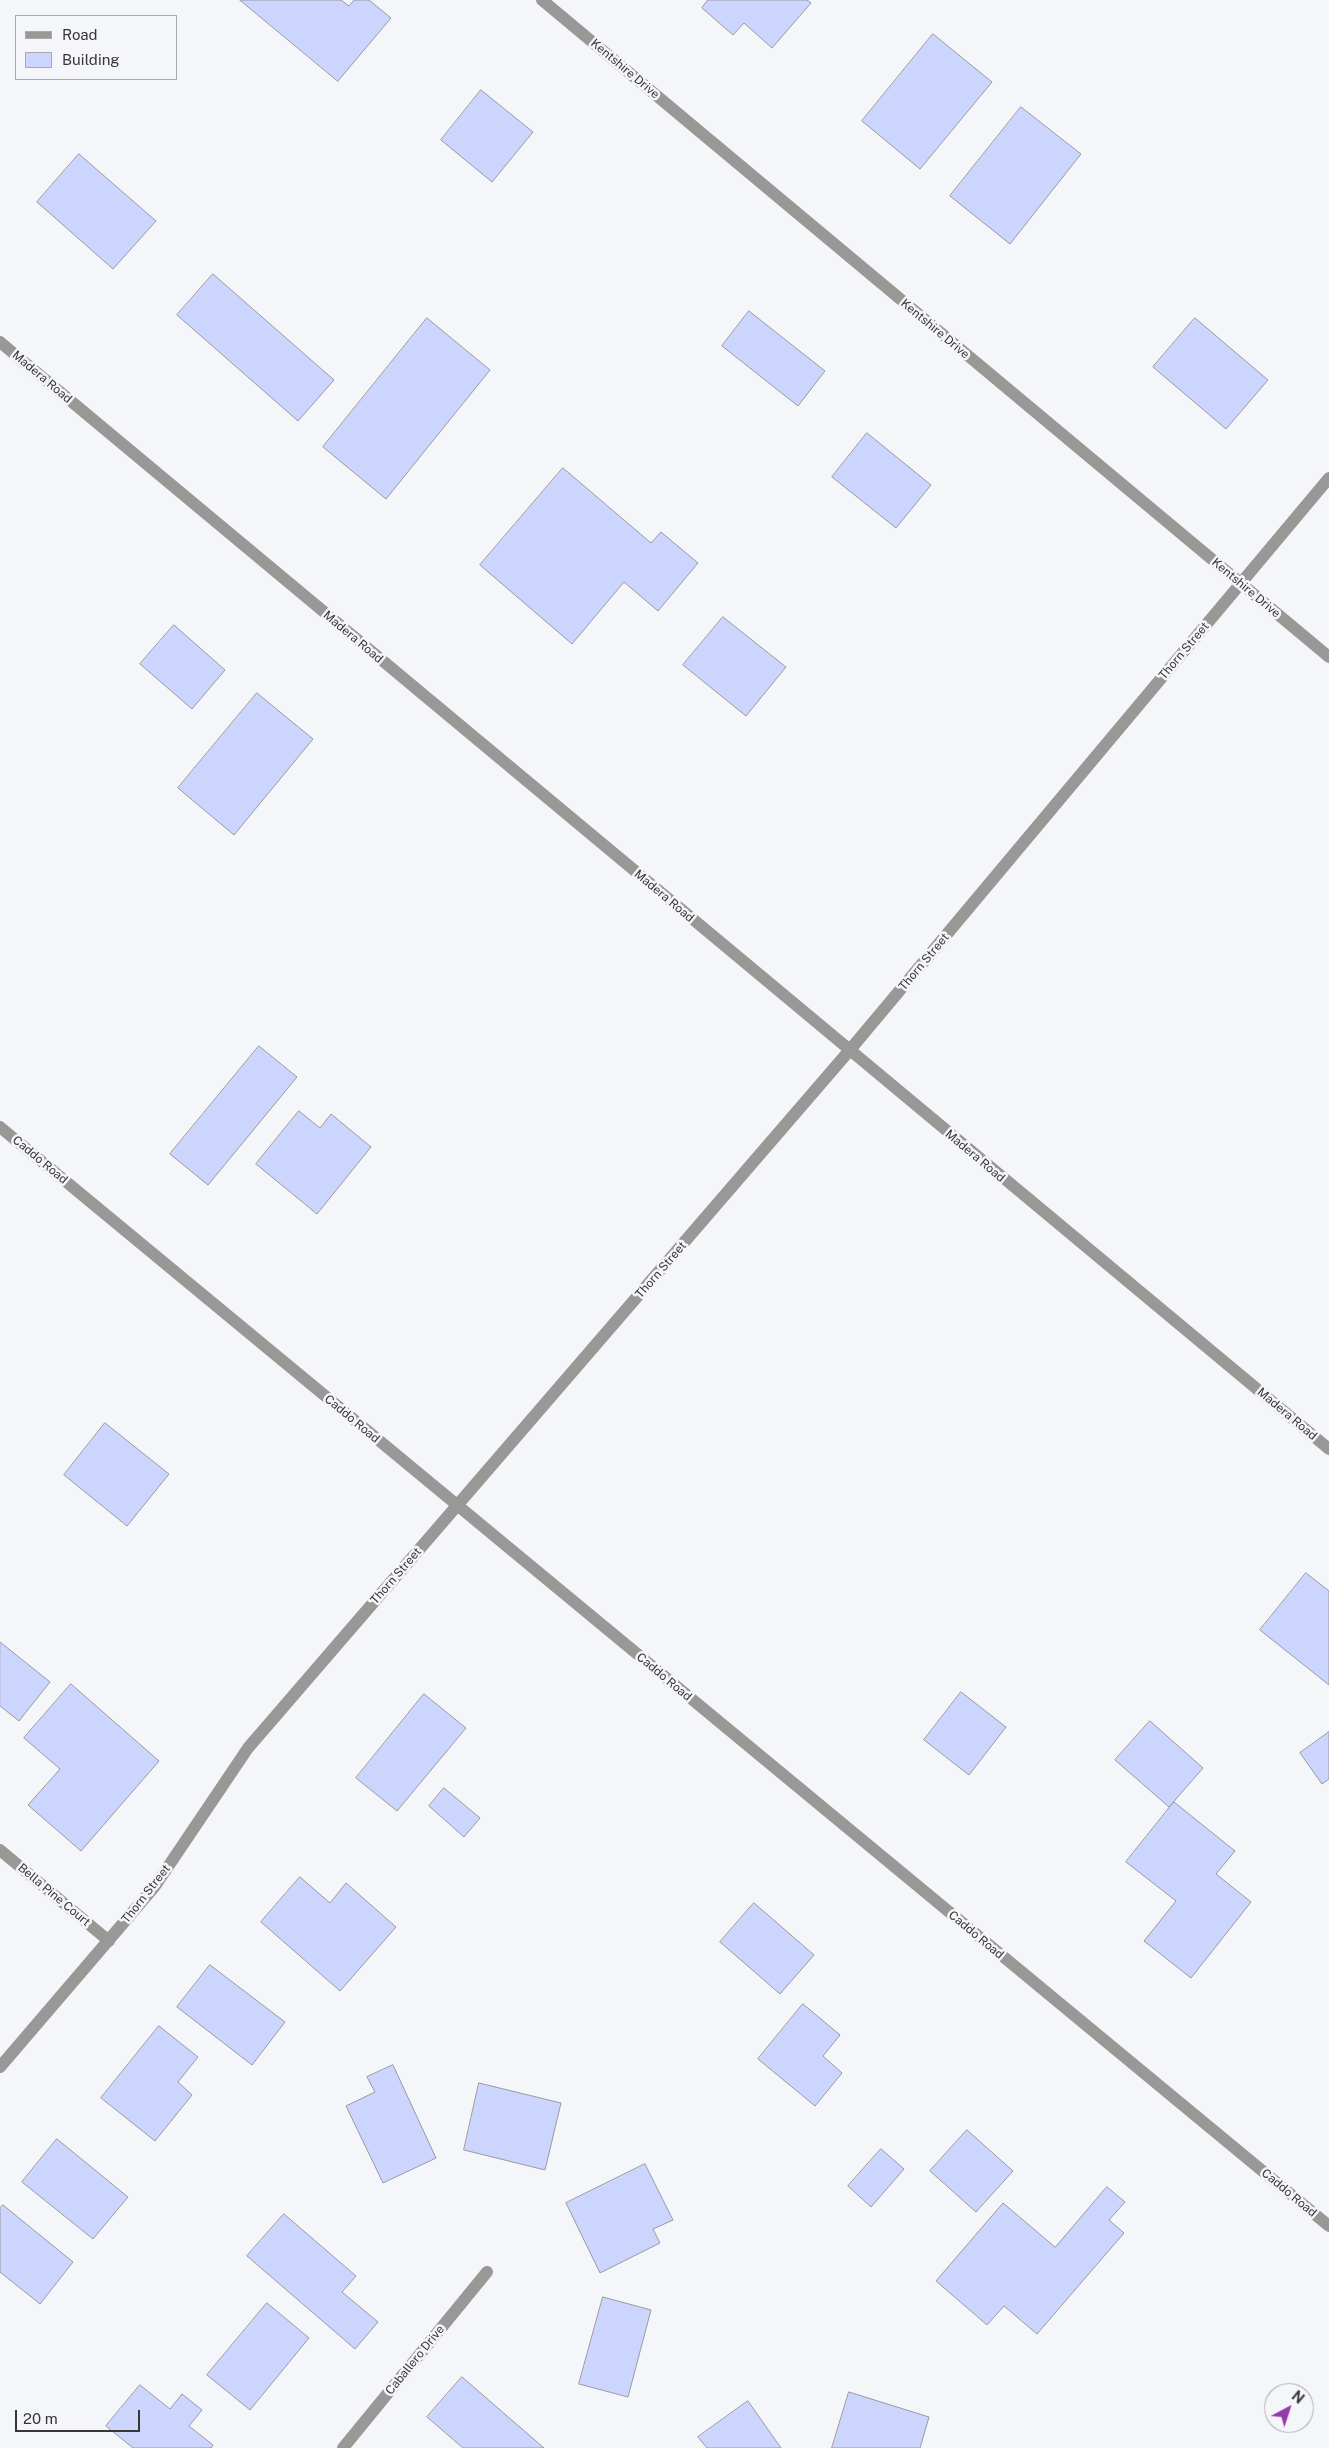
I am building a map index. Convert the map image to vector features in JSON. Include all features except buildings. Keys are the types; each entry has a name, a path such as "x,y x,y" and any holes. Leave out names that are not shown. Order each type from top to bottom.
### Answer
{"street":[{"name":"Kentshire Drive","path":"542,0 1329,657"},
{"name":"Madera Road","path":"0,342 1329,1449"},
{"name":"Thorn Street","path":"0,2067 155,1886 248,1748 849,1051 1329,478"},
{"name":"Caddo Road","path":"0,1127 1329,2226"},
{"name":"Bella Pine Court","path":"0,1850 109,1941"},
{"name":"Caballero Drive","path":"343,2448 487,2272"}]}
